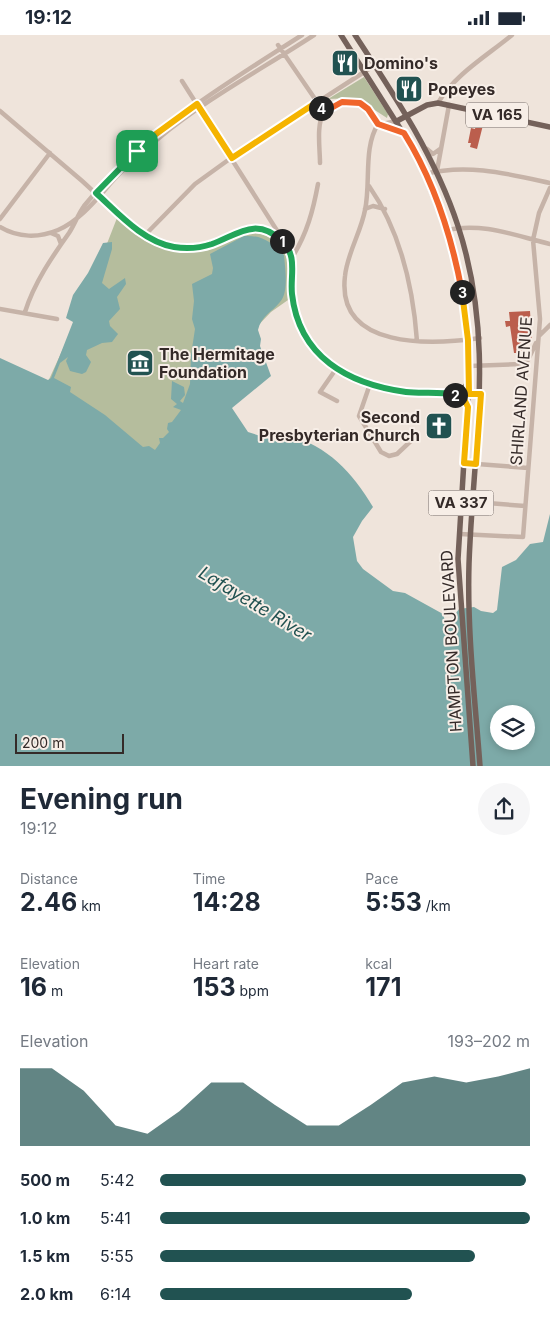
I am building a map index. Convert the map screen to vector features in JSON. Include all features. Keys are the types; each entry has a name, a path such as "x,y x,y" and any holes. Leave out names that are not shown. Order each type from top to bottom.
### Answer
{"main road":[{"name":"HAMPTON BOULEVARD","path":"341,35 397,121 425,174 447,230 459,273 468,340 470,377 458,569 462,599 473,766"},
{"name":"HAMPTON BOULEVARD","path":"356,35 408,117 437,171 459,227 472,278 480,338 481,394 471,535 469,599 480,766"},
{"name":"VA 165","path":"438,103 550,127"},
{"path":"397,121 408,117 427,105 438,103"},
{"path":"379,124 404,133"},
{"path":"451,393 465,387 470,377"},
{"path":"451,393 464,399 468,407"}],"street":[{"path":"0,227 19,235 35,236 49,233 68,224 86,211 97,194 198,106 279,47 302,35"},
{"path":"198,106 314,35"},
{"path":"438,103 444,92 459,78 512,35"},
{"path":"279,47 324,112 320,130 320,163"},
{"path":"146,234 195,184 375,65"},
{"path":"182,81 273,222 292,256 292,295 300,325 313,347 336,369 370,384 408,392 481,394"},
{"path":"324,112 342,102 354,102 368,109 379,124"},
{"path":"437,171 449,105"},
{"path":"0,111 146,234 168,246 189,248 213,244 245,229 269,229 273,222"},
{"path":"0,120 5,115"},
{"path":"397,121 379,124 371,136 369,186 365,209 345,274 344,294 348,306 356,319 365,328 384,335 440,343 480,338"},
{"path":"426,149 434,154 440,149"},
{"path":"0,219 50,153"},
{"path":"425,174 437,171 485,170 550,183"},
{"path":"292,256 304,238 312,214 318,184"},
{"path":"369,186 385,209 407,271 415,311 417,341"},
{"name":"SHIRLAND AVENUE","path":"471,535 523,537 540,319 534,240 539,213 550,188"},
{"path":"365,209 373,206 385,209"},
{"path":"25,312 36,285 80,214"},
{"path":"447,230 459,227 498,230 550,244"},
{"path":"265,230 286,245"},
{"path":"49,233 58,236 61,244"},
{"path":"0,309 57,319"},
{"path":"470,366 523,363 531,356 539,337 550,325 540,319"},
{"path":"336,369 320,392 336,401"},
{"path":"370,384 358,416 381,451 389,456 397,454 414,438"},
{"path":"464,463 528,467"},
{"path":"462,501 525,506"},
{"path":"460,534 471,535"}],"green space":[{"path":"364,77 388,114 387,118 356,98 328,99"},
{"name":"The Hermitage Foundation","path":"117,218 149,243 177,252 203,250 241,234 256,233 264,235 282,248 289,267 288,300 271,312 189,398 140,538 46,386 67,340 90,323 101,259"}],"water":[{"name":"Lafayette River","path":"244,236 266,240 284,255 286,280 283,298 264,318 258,330 261,339 260,346 271,376 232,408 248,432 279,442 285,435 302,440 327,453 347,472 373,507 353,537 357,561 363,569 393,591 405,593 443,614 445,621 450,621 459,609 474,607 481,611 493,613 497,610 502,567 516,560 530,544 543,542 550,514 550,766 0,766 0,358 48,380 51,378 73,322 66,318 73,295 88,273 103,243 112,242 112,249 102,283 109,289 125,278 126,284 117,297 120,309 109,321 110,326 118,334 112,342 102,343 87,350 86,355 91,362 86,372 82,374 70,371 66,361 68,357 60,363 54,378 71,387 70,392 105,415 143,447 149,446 155,450 160,443 159,438 163,438 169,432 167,429 168,423 172,422 181,410 173,407 177,404 171,399 172,381 184,387 185,395 180,401 183,403 190,384 191,355 195,329 192,319 194,301 192,284 212,274 213,268 210,254"}],"building":[{"path":"476,124 483,125 477,149 470,147 471,143 468,143 471,128 475,129"},
{"path":"530,311 532,343 525,344 523,356 516,356 510,326 506,327 505,321 510,321 509,312"}],"place":[{"name":"Domino's","path":"345,63"},
{"name":"Popeyes","path":"409,89"},
{"name":"The Hermitage Foundation","path":"140,363"},
{"name":"Second Presbyterian Church","path":"439,426"}],"route":[{"path":"317,102 324,112 333,105 342,102 360,103 368,109 378,124 400,130 404,133 417,155 439,206 459,273 468,340 470,366 469,394 481,394 476,464 464,463 468,407 466,401 451,393 408,392 370,384 350,377 327,362 313,347 308,341 296,315 292,295 292,256 286,245 278,237 265,230 245,229 205,246 182,248 168,246 133,226 96,193 137,151 156,134 197,104 232,158 317,102"}]}
